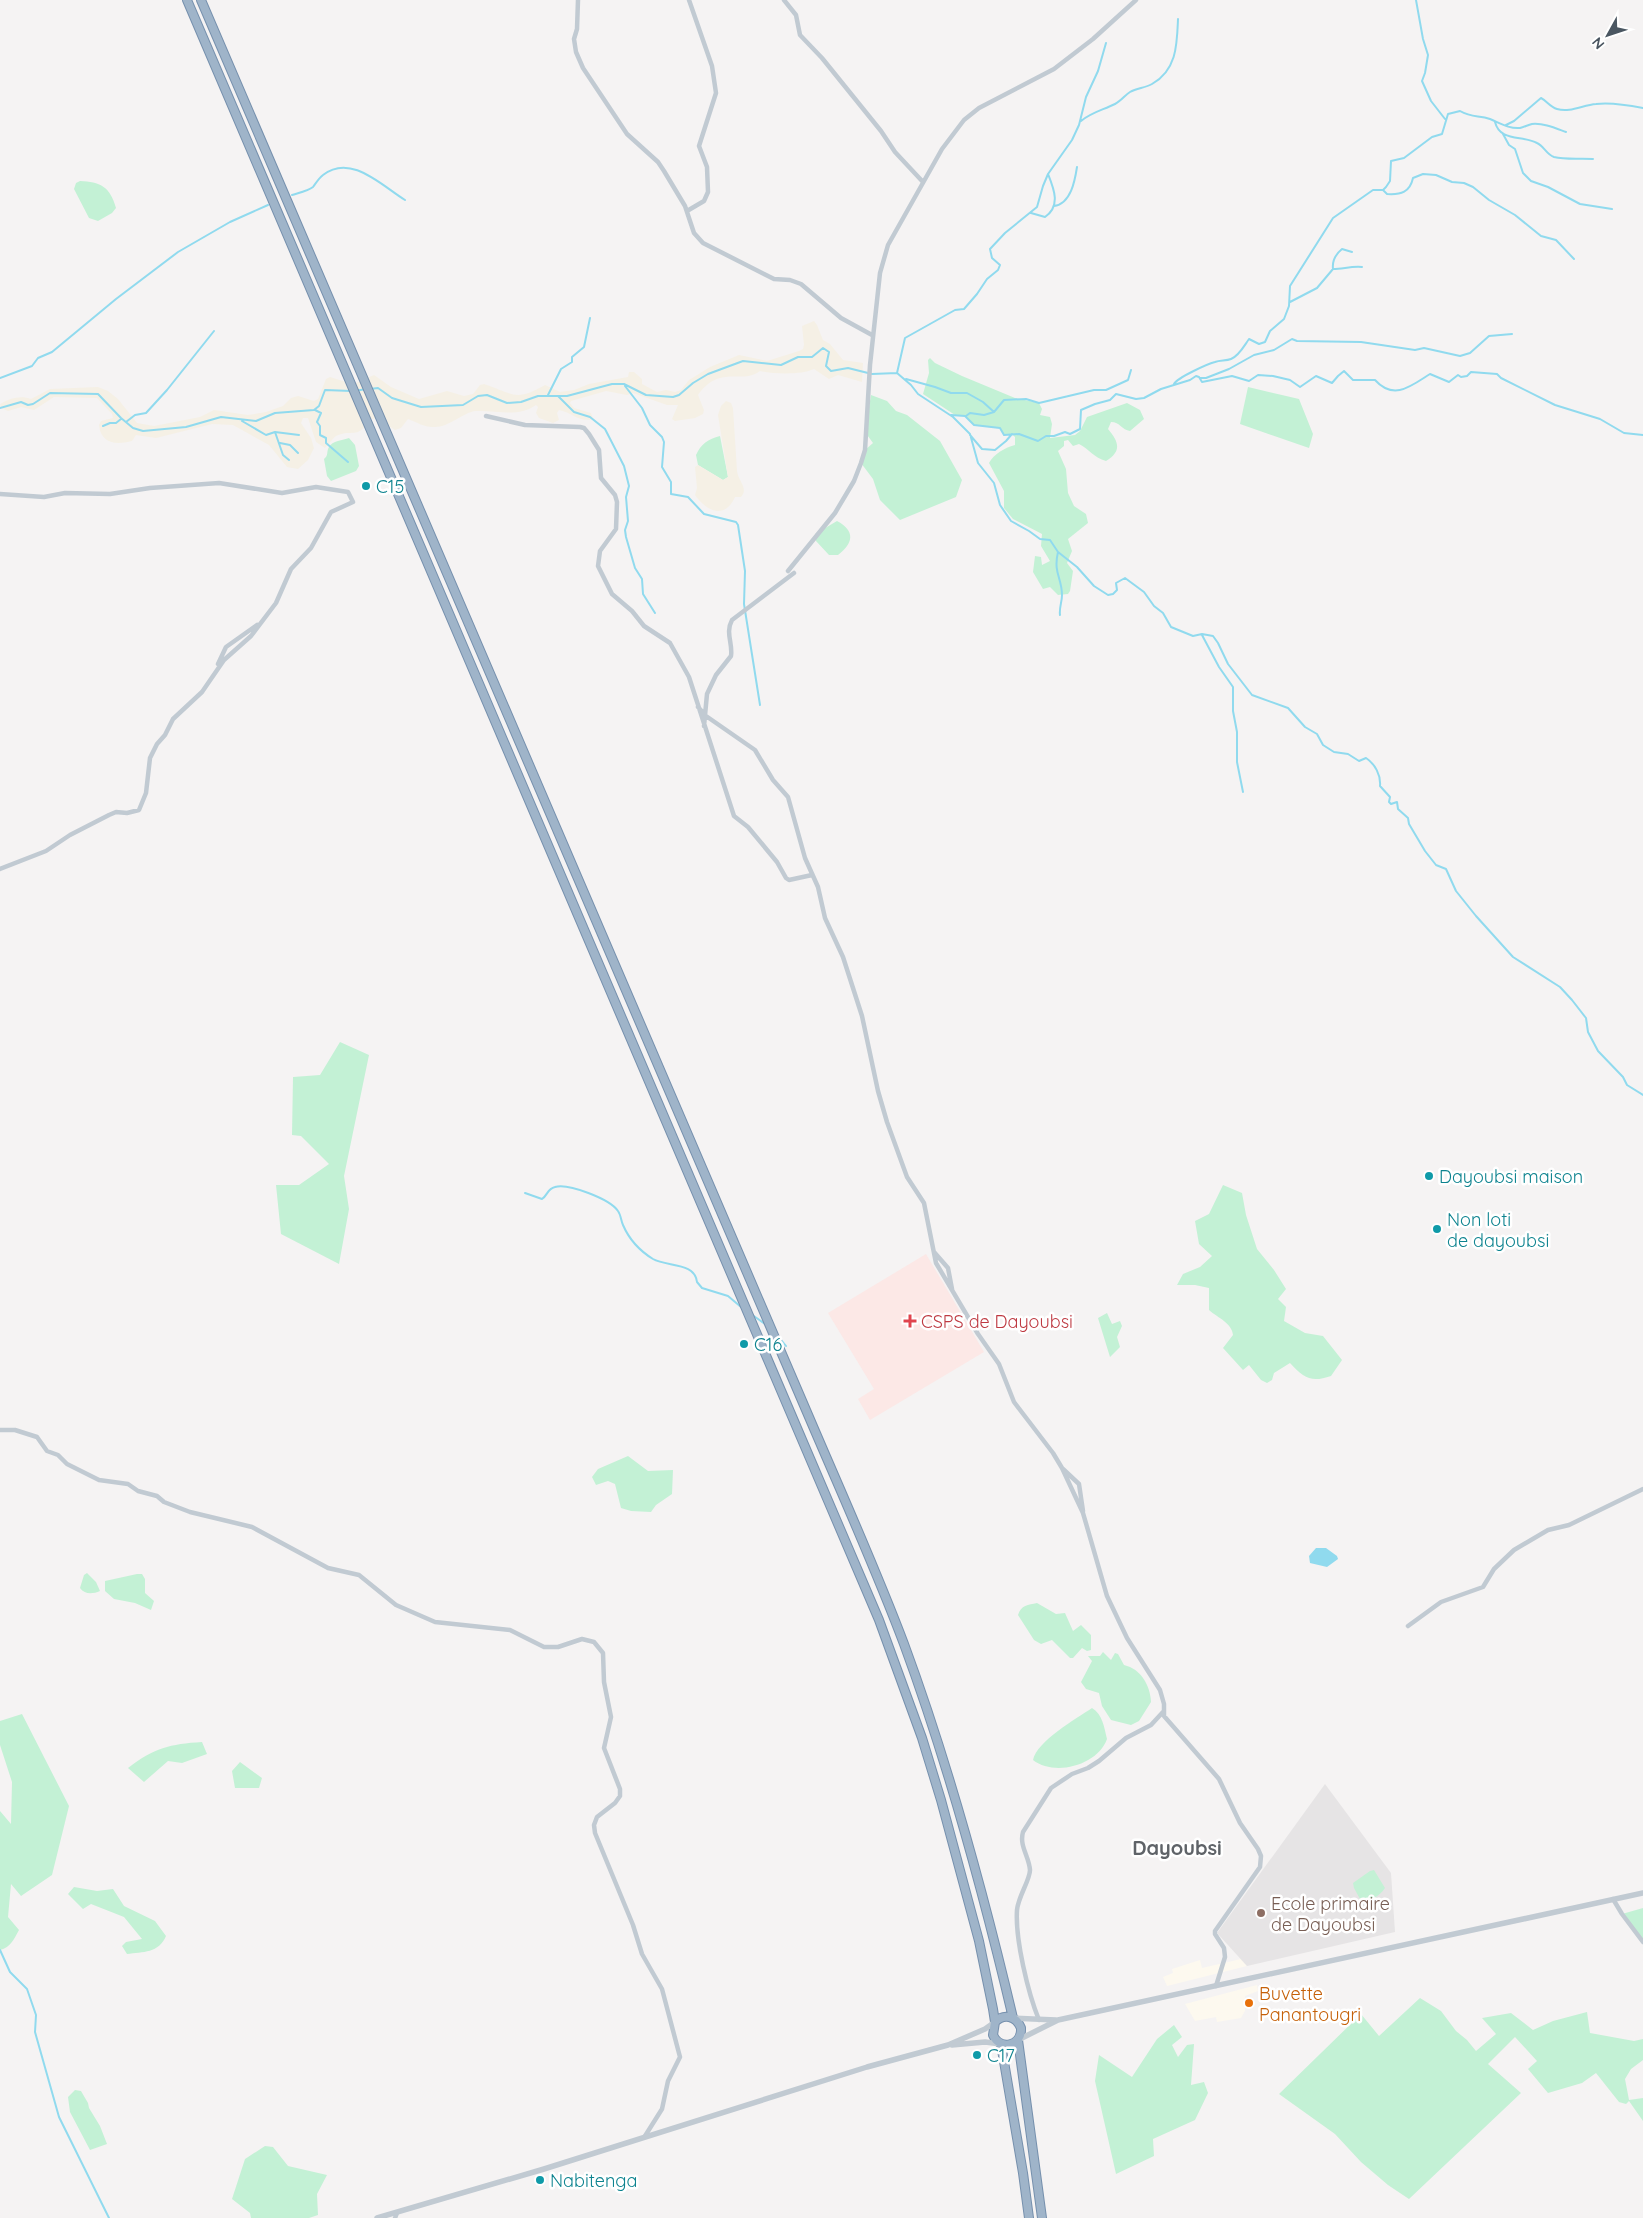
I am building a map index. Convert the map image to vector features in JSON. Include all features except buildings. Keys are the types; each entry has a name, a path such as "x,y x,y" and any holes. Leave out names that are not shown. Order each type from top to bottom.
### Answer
{"highway":[{"path":"186,0 879,1620 922,1738 941,1800 979,1941 995,2022 993,2035 1001,2044 1023,2173 1028,2218"},
{"path":"201,0 809,1417 903,1643 977,1870 1013,2018 1021,2028 1018,2040 1042,2218"},
{"path":"995,2022 1003,2017 1013,2018"},
{"path":"1001,2044 1010,2045 1018,2040"}],"street":[{"path":"578,0 577,30 574,39 576,52 588,78 631,138 658,162 687,210 694,233 703,244 774,279 790,280 801,284 841,318 872,336"},
{"path":"687,210 704,201 708,192 707,167 699,146 716,93 712,66 690,0"},
{"path":"784,0 796,15 800,35 822,58 881,131 895,152 923,182"},
{"path":"788,571 835,513 854,481 865,450 876,295 884,259 888,246 942,149 964,120 978,108 1054,69 1093,39 1136,0"},
{"path":"486,416 525,425 580,427 584,428 589,434 599,450 602,478 615,495 617,502 616,529 600,551 598,566 612,594 644,626 670,643 689,677 734,816 748,827 776,862 786,878 789,880 812,875"},
{"path":"0,494 44,496 65,493 110,494 150,488 219,483 282,493 316,487 348,492 353,502 331,512 311,548 292,569 276,604 260,622 251,636 216,669"},
{"path":"704,728 706,694 716,675 731,656 728,636 732,620 794,573"},
{"path":"0,869 46,851 70,835 116,812 133,813 139,810 146,793 148,763 153,751 176,715 202,692 216,669 226,647 260,622"},
{"path":"698,707 706,716 755,750 773,780 788,797 796,828 818,887 825,918 843,957 862,1016 887,1122 907,1177 924,1203 933,1252 948,1268 953,1292 999,1364 1014,1402 1062,1468 1079,1484 1083,1501 1083,1513"},
{"path":"0,1430 15,1430 37,1438 47,1451 58,1455 68,1464 99,1480 128,1484 138,1491 157,1496 164,1502 190,1512 252,1527 328,1568 359,1575 396,1605 435,1622 510,1630 544,1647 558,1647 582,1639 589,1639 600,1648 603,1653 604,1682 611,1717 604,1748 620,1788 620,1796 615,1803 598,1817 594,1825 595,1833 633,1925 642,1954 662,1989 680,2057 668,2081 662,2109 645,2136"},
{"path":"1062,1468 1083,1513 1107,1596 1128,1638 1160,1690 1164,1704 1164,1716 1219,1779 1240,1823 1254,1842 1261,1856 1260,1867 1215,1930 1215,1934 1224,1948 1225,1957 1216,1986"},
{"path":"1408,1626 1441,1602 1483,1587 1494,1569 1514,1550 1548,1530 1569,1525 1643,1488"},
{"path":"1039,2020 1032,2002 1021,1954 1017,1911 1030,1870 1021,1840 1024,1832 1051,1788 1072,1774 1088,1768 1099,1761 1120,1742 1151,1725 1163,1712"},
{"path":"1013,2018 1058,2020 1643,1893"},
{"path":"1613,1899 1643,1942"},
{"path":"1018,2040 1058,2020"},
{"path":"377,2218 396,2216 866,2067 948,2045 985,2029 995,2022"},
{"path":"948,2045 985,2042 1001,2044"}],"shaded area":[{"path":"926,1254 984,1352 870,1420 858,1399 874,1389 828,1313"},
{"path":"1325,1784 1391,1873 1395,1932 1247,1966 1217,1933"},
{"path":"1241,1959 1247,1966 1167,1986 1163,1977 1173,1973 1172,1969 1200,1960 1202,1968"},
{"path":"1257,1985 1258,1991 1245,1996 1245,2011 1241,2018 1217,2022 1216,2017 1195,2021 1185,2004"}],"green space":[{"path":"80,181 99,184 107,190 116,208 112,213 98,221 89,218 74,189 76,183"},
{"path":"930,358 935,363 962,376 1015,398 1039,403 1042,409 1040,415 1050,417 1052,424 1050,438 1075,435 1080,431 1087,417 1127,403 1140,410 1144,419 1130,431 1117,423 1111,422 1108,429 1115,438 1117,450 1106,461 1098,458 1079,444 1073,446 1068,440 1064,441 1064,446 1058,451 1066,469 1068,493 1074,506 1086,514 1088,523 1068,539 1072,551 1067,563 1073,571 1068,594 1058,595 1050,587 1043,589 1033,572 1035,556 1041,557 1042,565 1050,561 1041,546 1042,534 1013,519 1004,508 1004,491 989,463 1000,452 1015,445 1015,437 1012,434 1004,435 1000,428 974,425 965,416 955,415 923,394 929,373 928,360"},
{"path":"1248,387 1299,399 1313,434 1309,448 1240,424"},
{"path":"871,395 887,401 896,411 907,415 940,441 962,480 956,497 900,520 880,500 873,479 861,463 865,450 873,443 865,432"},
{"path":"720,436 728,477 723,480 698,465 696,455 705,442"},
{"path":"349,438 355,445 359,466 356,471 331,481 327,476 324,459 328,449 333,443"},
{"path":"837,521 847,529 850,533 850,538 843,551 838,555 829,555 816,541 815,534"},
{"path":"340,1042 369,1055 344,1176 349,1209 339,1264 281,1234 276,1185 299,1185 329,1164 301,1136 292,1135 293,1077 320,1075"},
{"path":"1223,1185 1242,1193 1246,1215 1257,1249 1286,1289 1278,1299 1286,1307 1284,1321 1305,1333 1323,1336 1342,1360 1331,1376 1318,1379 1308,1378 1290,1363 1274,1373 1272,1380 1267,1383 1261,1380 1249,1365 1243,1370 1223,1348 1233,1335 1230,1327 1209,1310 1209,1288 1195,1285 1177,1285 1183,1274 1200,1267 1212,1256 1199,1244 1195,1221 1209,1214"},
{"path":"1107,1313 1112,1324 1120,1321 1122,1326 1117,1337 1120,1347 1110,1357 1098,1318"},
{"path":"628,1456 648,1471 673,1470 672,1494 656,1505 651,1512 631,1511 621,1508 615,1484 608,1481 596,1485 592,1477 598,1469"},
{"path":"87,1573 96,1582 100,1591 89,1593 84,1592 80,1588 84,1575"},
{"path":"142,1574 145,1579 145,1593 154,1601 151,1610 135,1603 114,1599 105,1591 105,1581"},
{"path":"1037,1603 1056,1614 1065,1613 1073,1631 1081,1625 1091,1635 1091,1650 1087,1651 1082,1648 1073,1658 1070,1658 1052,1640 1041,1644 1034,1640 1018,1615 1023,1607"},
{"path":"1103,1652 1111,1660 1115,1653 1118,1654 1124,1665 1140,1674 1149,1690 1151,1702 1139,1721 1131,1725 1111,1720 1102,1706 1099,1693 1086,1689 1081,1682 1092,1661 1088,1656 1100,1656"},
{"path":"1092,1708 1101,1718 1107,1739 1095,1756 1075,1766 1064,1768 1053,1768 1033,1760 1036,1753 1049,1738"},
{"path":"22,1714 69,1806 52,1875 21,1896 11,1884 8,1917 19,1930 10,1945 0,1950 0,1811 11,1824 12,1782 0,1745 0,1721"},
{"path":"202,1742 207,1754 182,1763 168,1761 144,1782 128,1768 137,1761 163,1748"},
{"path":"240,1762 262,1778 259,1788 235,1788 232,1771"},
{"path":"1374,1870 1385,1888 1374,1898 1360,1899 1353,1883"},
{"path":"74,1887 97,1891 113,1889 124,1906 155,1921 166,1936 163,1942 150,1951 127,1954 122,1946 126,1942 142,1939 124,1917 91,1904 83,1909 68,1894"},
{"path":"1643,1908 1643,1942 1622,1914"},
{"path":"1420,1998 1441,2011 1456,2031 1476,2051 1496,2034 1482,2018 1511,2013 1533,2030 1553,2021 1587,2012 1590,2033 1634,2041 1643,2039 1643,2060 1631,2069 1625,2079 1629,2100 1643,2098 1643,2121 1629,2101 1626,2104 1619,2102 1596,2073 1582,2083 1548,2093 1528,2069 1537,2061 1515,2037 1488,2064 1521,2093 1409,2199 1388,2185 1361,2162 1335,2134 1279,2094 1361,2014 1379,2036"},
{"path":"1174,2025 1182,2037 1172,2045 1178,2057 1187,2045 1194,2044 1191,2085 1204,2082 1208,2093 1195,2120 1153,2139 1154,2156 1116,2174 1095,2081 1099,2055 1132,2077 1157,2039"},
{"path":"75,2090 81,2091 100,2126 107,2144 90,2150 70,2112 68,2097"},
{"path":"265,2146 273,2147 288,2166 327,2175 317,2194 318,2215 309,2218 251,2218 250,2213 232,2199 245,2159"}],"sand":[{"path":"814,321 823,340 830,344 843,360 863,363 862,382 838,375 829,379 814,369 788,373 760,371 753,375 723,377 714,380 698,395 704,410 703,414 695,418 675,421 672,419 678,405 667,405 633,393 627,395 606,391 571,401 570,403 574,408 591,413 593,419 588,420 583,420 559,410 557,413 559,420 553,423 539,418 536,413 538,407 536,405 529,409 514,412 471,412 439,427 426,426 408,419 401,428 395,430 375,418 371,419 358,432 336,436 325,448 316,442 308,418 303,418 301,423 311,438 314,448 308,460 298,469 287,467 269,445 233,425 212,424 156,438 136,435 132,441 115,443 106,439 100,431 99,425 101,421 113,418 112,414 97,398 54,397 34,410 21,407 8,411 1,408 0,404 16,398 31,399 50,389 98,387 108,391 118,399 137,423 154,426 200,417 214,410 248,415 266,412 283,406 291,398 298,396 314,401 318,399 326,379 330,377 349,383 356,383 374,375 391,387 419,399 447,391 464,396 473,394 480,385 484,384 514,395 527,393 545,385 560,392 574,390 589,384 628,377 629,372 634,372 642,379 642,384 657,392 666,390 675,392 681,390 689,380 710,367 739,355 767,361 803,349 802,326"},
{"path":"726,401 731,403 733,408 737,471 744,491 741,497 735,497 726,509 715,511 699,501 695,495 697,488 695,467 698,465 723,480 728,477 718,415 721,406"}],"water":[{"path":"1316,1548 1326,1548 1337,1556 1338,1559 1327,1567 1310,1563 1309,1556"}],"waterway":[{"path":"1416,0 1428,55 1422,81 1431,101 1445,119"},
{"path":"1081,121 1093,113 1117,103 1130,92 1149,85 1160,78 1171,64 1174,56 1178,19"},
{"path":"897,373 905,338 955,310 964,309 987,279 998,270 1000,265 992,258 990,249 1005,233 1037,207 1048,174 1072,140 1079,125 1086,97 1098,71 1106,43"},
{"path":"1506,125 1514,121 1541,98 1552,107 1562,110 1602,103 1643,108"},
{"path":"1174,384 1186,375 1206,365 1234,358 1249,339 1259,344 1265,342 1270,331 1284,319 1289,306 1290,286 1333,218 1373,190 1383,190 1390,181 1391,161 1404,158 1432,137 1442,134 1448,114 1460,111 1468,115 1490,119 1512,128 1541,124 1566,132"},
{"path":"1495,122 1502,133 1537,143 1554,157 1593,159"},
{"path":"1503,134 1509,145 1515,149 1523,173 1531,181 1548,187 1580,204 1612,209"},
{"path":"1054,206 1064,201 1071,191 1077,167"},
{"path":"292,195 313,187 322,176 334,169 344,168 366,174 405,200"},
{"path":"1031,213 1045,217 1053,208 1055,197 1048,174"},
{"path":"1383,190 1387,194 1404,192 1410,187 1413,178 1423,174 1436,175 1452,182 1464,183 1515,215 1541,236 1556,240 1574,259"},
{"path":"0,378 32,366 38,358 52,352 116,299 178,252 230,222 268,205"},
{"path":"1333,269 1335,258 1342,249 1352,252"},
{"path":"1290,302 1317,288 1333,269 1362,267"},
{"path":"548,395 561,369 572,362 572,357 584,347 590,318"},
{"path":"126,422 135,415 146,413 214,331"},
{"path":"1200,378 1206,378 1229,369 1254,355 1274,350 1292,339 1297,341 1361,342 1415,350 1424,348 1460,356 1470,353 1489,336 1512,334"},
{"path":"370,389 378,388 392,398 421,407 463,405 478,396 487,395 507,403 521,402 538,396 567,396 612,384 624,384 646,395 673,397 679,395 693,383 708,374 743,361 781,365 798,357 812,357 823,348 829,352 826,366 831,371 848,368 872,374 897,373 918,394 953,417 970,434 978,463 994,483 1000,505 1011,521 1040,539 1050,540 1058,552 1077,567 1094,586 1108,595 1113,594 1117,590 1116,583 1125,578 1144,592 1154,606 1163,613 1171,627 1193,636 1202,634 1213,636 1228,664 1252,695 1288,708 1305,727 1317,734 1323,745 1334,752 1348,754 1359,761 1366,758 1369,760 1378,774 1380,786 1390,797 1389,802 1391,804 1397,802 1398,809 1408,818 1409,824 1425,851 1436,865 1446,869 1456,891 1476,916 1513,957 1560,987 1586,1018 1588,1032 1598,1051 1623,1077 1627,1085 1643,1095"},
{"path":"906,379 951,393 967,393 983,402 994,412 1004,400 1026,399 1039,403 1094,390 1106,390 1128,380 1131,370"},
{"path":"951,415 965,416 974,425 1000,428 1004,435 1019,434 1038,441 1046,436 1054,436 1065,432 1070,434 1080,429 1081,410 1110,400 1116,394 1136,399 1144,398 1161,389 1190,380 1196,376 1202,382 1232,376 1249,381 1258,375 1273,376 1290,380 1300,387 1316,376 1332,383 1344,371 1353,380 1375,380 1389,390 1396,390 1409,387 1430,374 1449,382 1458,375 1461,377 1467,376 1471,372 1497,374 1501,378 1555,405 1600,419 1624,433 1643,435"},
{"path":"625,386 642,408 650,425 662,437 664,442 662,467 671,482 671,494 688,497 704,514 736,522 738,525 745,571 744,604 760,705"},
{"path":"355,391 366,389"},
{"path":"0,408 21,402 28,405 33,404 50,393 98,394 133,428 143,431 186,427 221,417 256,421 275,413 314,410 319,406 325,390 351,391"},
{"path":"558,396 574,412 590,417 605,429 624,466 629,486 626,497 628,521 625,530 626,537 635,568 642,579 643,594 655,613"},
{"path":"315,410 321,413 317,422 320,426 320,435 326,438 326,443 348,462"},
{"path":"966,416 970,413 984,415 994,412"},
{"path":"103,426 116,423 121,419"},
{"path":"242,421 266,435 275,432 283,455 289,460"},
{"path":"275,432 299,435"},
{"path":"970,435 982,449 995,450 1012,434"},
{"path":"280,443 290,445 298,453"},
{"path":"1058,552 1057,570 1062,589 1060,615"},
{"path":"1202,635 1219,667 1233,687 1233,711 1237,732 1237,762 1243,792"},
{"path":"525,1193 542,1199 550,1189 561,1186 598,1197 614,1206 620,1214 628,1235 635,1244 653,1259 686,1268 691,1271 702,1288 728,1296 741,1307"},
{"path":"751,1314 765,1324"},
{"path":"778,1336 786,1346"},
{"path":"0,1950 10,1972 27,1989 36,2015 35,2032 59,2117 109,2218"}],"place":[{"name":"C15","path":"366,486"},
{"name":"Dayoubsi maison","path":"1429,1176"},
{"name":"Non loti de dayoubsi","path":"1437,1229"},
{"name":"CSPS de Dayoubsi","path":"910,1321"},
{"name":"C16","path":"744,1344"},
{"name":"Ecole primaire de Dayoubsi","path":"1261,1913"},
{"name":"Buvette Panantougri","path":"1249,2003"},
{"name":"C17","path":"977,2055"},
{"name":"Nabitenga","path":"540,2180"}],"district":[{"name":"Dayoubsi","path":"1177,1847"}]}
